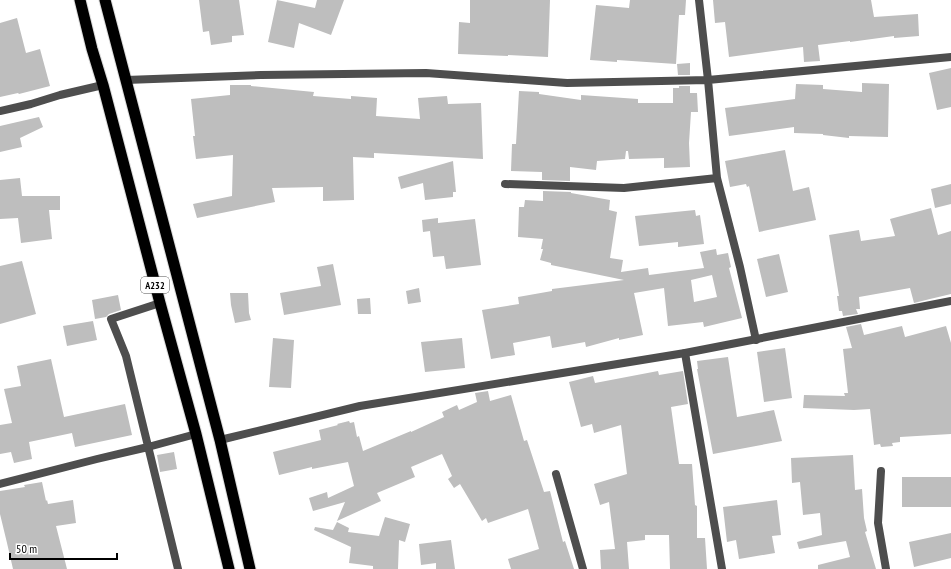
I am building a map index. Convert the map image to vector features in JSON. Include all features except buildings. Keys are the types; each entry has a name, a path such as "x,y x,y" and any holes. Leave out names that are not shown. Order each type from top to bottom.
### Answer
{"highway":[{"name":"A232","path":"80,0 196,434 229,569"},
{"name":"A232","path":"105,0 220,440 250,569"}],"street":[{"path":"699,0 717,178 740,267 756,340"},
{"path":"126,80 261,75 426,73 567,83 708,80 951,57"},
{"path":"0,111 103,85"},
{"path":"505,184 624,188 717,178"},
{"path":"220,440 360,406 685,353 951,301"},
{"path":"160,303 111,320 126,356 178,569"},
{"path":"685,353 722,569"},
{"path":"0,484 196,434"},
{"path":"881,471 878,523 886,569"},
{"path":"556,474 583,569"}]}
